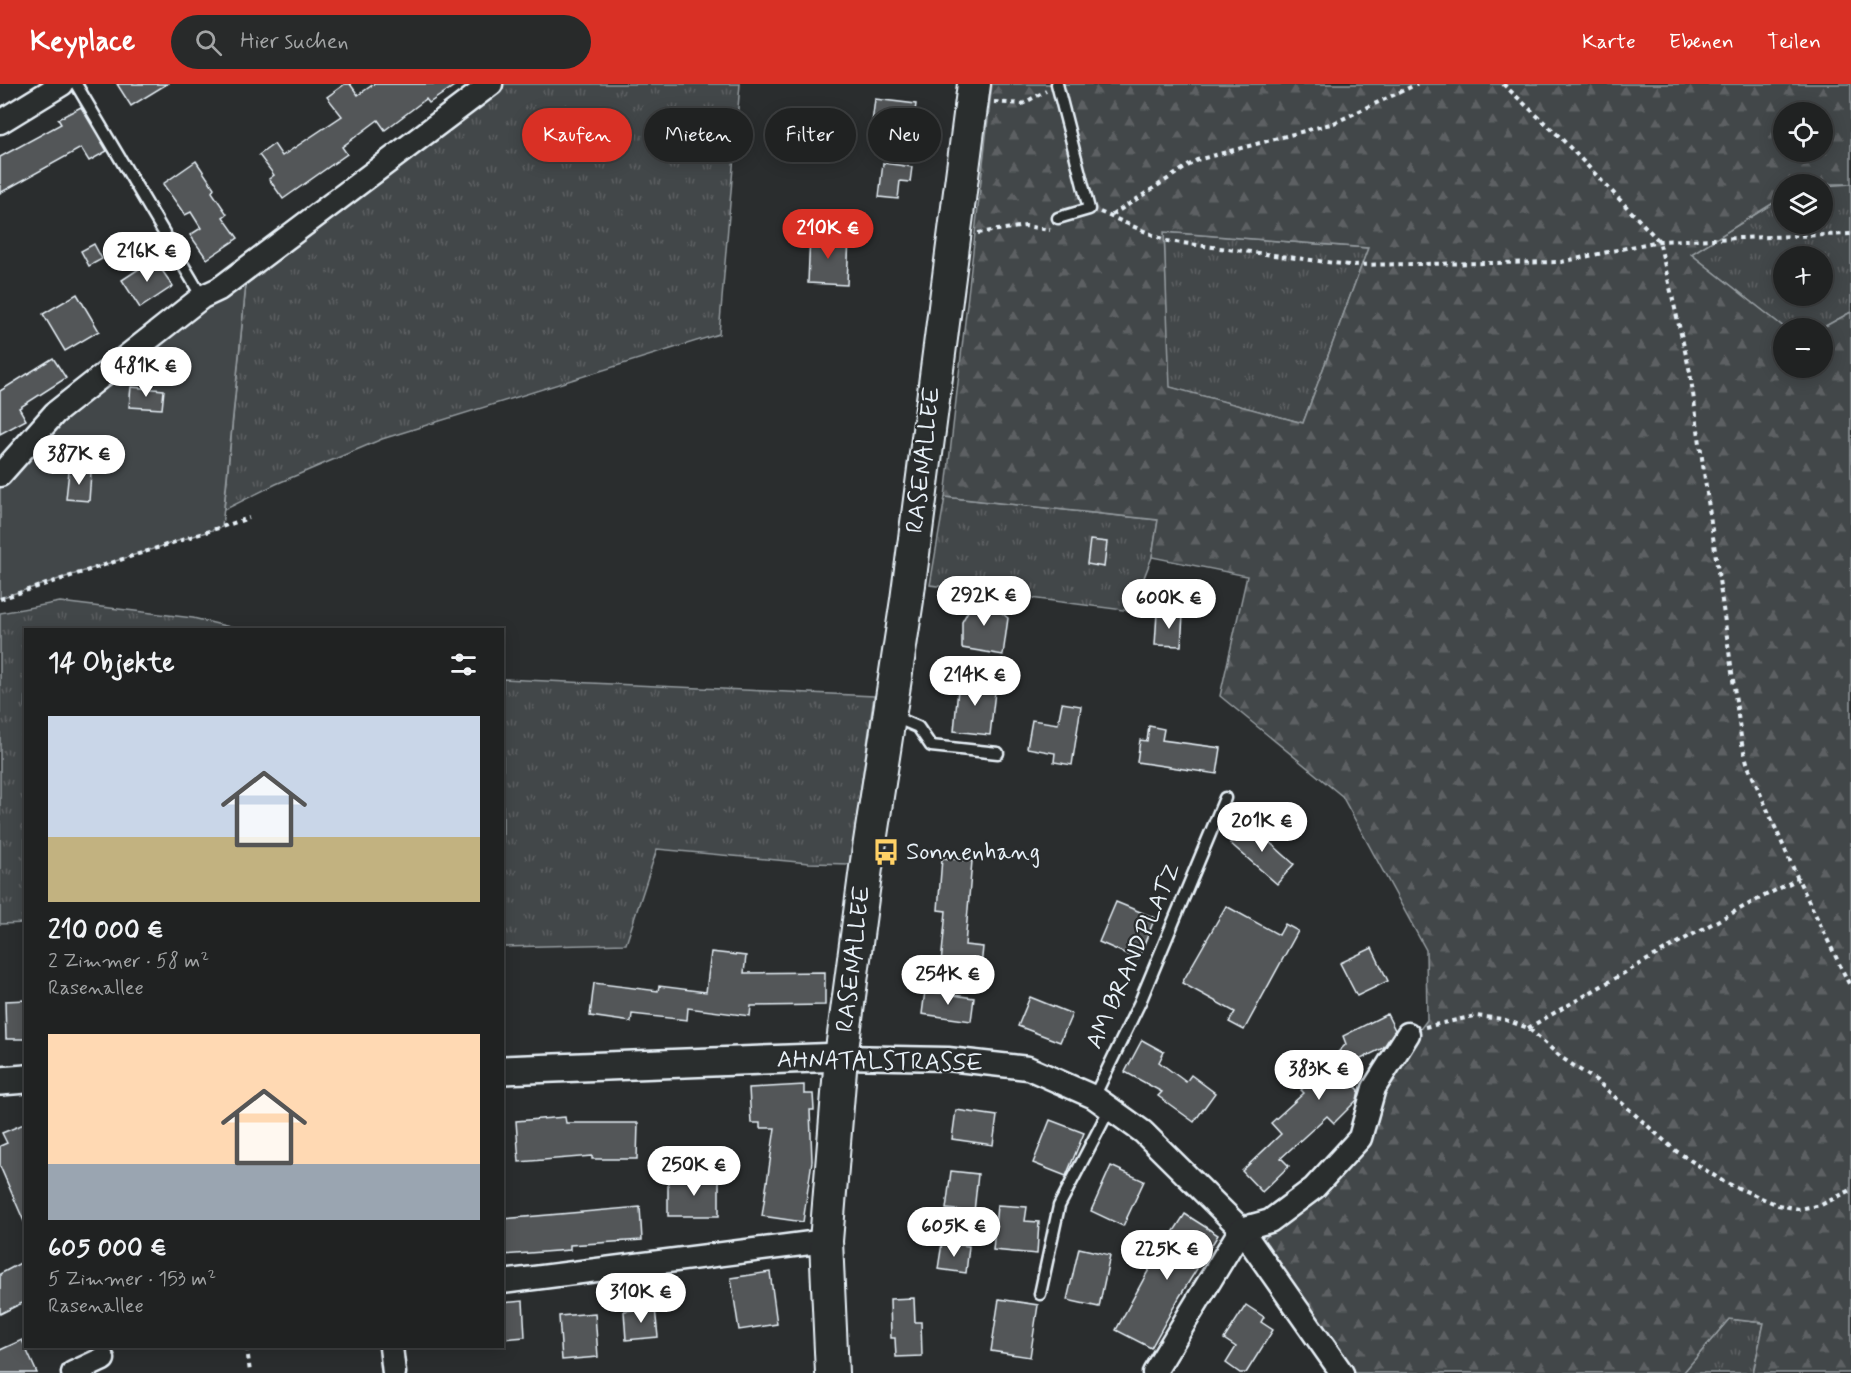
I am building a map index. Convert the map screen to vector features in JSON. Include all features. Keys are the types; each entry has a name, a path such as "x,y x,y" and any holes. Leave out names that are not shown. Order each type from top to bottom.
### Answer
{"main road":[{"name":"RASENALLEE","path":"832,1373 826,1241 841,1057 973,92"}],"street":[{"path":"0,122 62,84"},
{"path":"0,475 55,413 202,297 219,289 490,84"},
{"path":"1154,1373 1241,1229 1270,1221 1314,1188 1360,1138 1374,1088 1407,1034"},
{"name":"AHNATALSTRASSE","path":"504,1070 841,1057 948,1059 1029,1068 1102,1102 1143,1132 1241,1229 1342,1373"},
{"path":"0,1081 24,1079"},
{"path":"504,1282 826,1241"},
{"path":"391,1348 394,1373"},
{"path":"73,1373 103,1360"}],"lane":[{"path":"76,84 202,297"},
{"path":"1057,84 1089,209 1059,218"},
{"path":"889,714 918,727 931,746 998,753"},
{"name":"AM BRANDPLATZ","path":"1040,1294 1059,1206 1140,1002 1225,798"}],"path":[{"path":"973,92 1022,104 1057,84"},
{"path":"1418,84 1334,123 1197,160 1111,216 1167,241 1349,265 1561,262 1659,241 1851,234"},
{"path":"1503,84 1561,138 1659,241 1690,372 1742,744 1748,766 1798,879 1851,988"},
{"path":"953,234 1025,226 1050,230 1059,218"},
{"path":"0,599 249,518"},
{"path":"1528,1028 1628,968 1721,917 1798,879"},
{"path":"1407,1034 1441,1022 1475,1016 1503,1019 1528,1028 1562,1058 1597,1081 1676,1151 1724,1182 1778,1204 1799,1209 1821,1205 1851,1190"},
{"path":"247,1348 250,1373"}],"green space":[{"path":"501,84 740,84 738,108 644,108 644,162 733,162 719,334 382,439 276,484 224,510 246,284"},
{"path":"992,84 1851,84 1851,184 1833,184 1833,174 1773,174 1773,203 1691,254 1773,319 1773,378 1833,378 1833,322 1851,312 1851,1373 1753,1373 1764,1323 1729,1319 1683,1373 1352,1373 1264,1239 1299,1210 1381,1096 1400,1056 1427,1020 1426,950 1342,796 1220,696 1247,576 1152,557 1158,520 945,497","holes":["1164,232 1368,248 1303,423 1170,387"]},
{"path":"1851,184 1851,312 1833,322 1833,318 1773,319 1691,254 1773,203 1773,234 1833,234 1833,185"},
{"path":"1164,232 1368,248 1303,423 1169,387"},
{"path":"246,284 222,527 0,598 0,484 67,407 205,302"},
{"path":"945,497 1158,520 1152,557 1131,611 930,585"},
{"path":"60,602 193,618 234,628 24,628 24,923 0,924 0,613"},
{"path":"504,679 874,696 850,864 809,863 657,849 626,944 504,947"},
{"path":"1729,1319 1764,1323 1753,1373 1683,1373"}],"building":[{"path":"117,84 167,84 131,106"},
{"path":"345,84 350,84 358,95 374,84 457,84 429,103 426,99 385,130 378,120 342,147 347,154 283,199 269,179 274,175 259,155 274,144 282,156 342,116 327,97"},
{"path":"875,99 916,104 915,108 874,108"},
{"path":"81,107 107,151 89,161 81,148 0,193 0,157 61,124 58,119"},
{"path":"196,161 214,188 212,192 227,214 223,217 238,238 207,259 190,235 201,228 191,212 185,215 163,184"},
{"path":"883,163 912,167 910,182 900,181 898,199 879,197"},
{"path":"810,234 849,236 847,285 808,283"},
{"path":"94,244 102,259 89,266 81,251"},
{"path":"154,259 173,286 140,308 122,280"},
{"path":"77,294 99,331 65,351 43,314"},
{"path":"53,358 66,378 19,408 26,420 0,434 0,391"},
{"path":"131,387 164,390 162,409 129,407"},
{"path":"69,471 91,473 89,501 66,499"},
{"path":"1090,540 1107,542 1104,567 1087,564"},
{"path":"969,598 998,598 998,610 1008,618 1003,655 962,648 962,622 968,611"},
{"path":"1157,613 1183,615 1181,646 1155,645"},
{"path":"959,679 996,683 990,735 954,731"},
{"path":"1062,703 1081,706 1072,765 1054,762 1055,753 1027,748 1032,720 1058,724"},
{"path":"1149,726 1164,729 1162,740 1221,748 1217,774 1137,762 1140,740 1147,741"},
{"path":"1248,823 1294,864 1277,884 1230,843"},
{"path":"942,858 972,861 965,945 983,947 981,967 941,964 946,911 938,910"},
{"path":"1116,902 1155,918 1138,959 1099,942"},
{"path":"1226,906 1279,935 1285,924 1298,931 1244,1030 1229,1022 1235,1012 1182,983"},
{"path":"1372,948 1388,981 1357,996 1340,963"},
{"path":"711,952 746,956 744,973 825,972 825,1005 751,1006 750,1016 688,1008 687,1020 632,1014 631,1022 590,1016 594,983 658,991 659,986 706,992"},
{"path":"925,991 974,998 971,1021 922,1014"},
{"path":"1030,997 1072,1014 1060,1042 1018,1026"},
{"path":"24,1000 24,1039 6,1039 5,1001"},
{"path":"1387,1014 1395,1030 1383,1048 1339,1070 1359,1090 1357,1100 1334,1123 1327,1116 1281,1158 1289,1166 1262,1192 1242,1171 1281,1134 1271,1123 1304,1093 1301,1090 1346,1044 1343,1036"},
{"path":"1142,1040 1164,1052 1159,1062 1186,1082 1191,1075 1215,1093 1194,1122 1158,1096 1162,1092 1125,1072"},
{"path":"804,1085 804,1094 813,1094 814,1110 810,1110 812,1161 803,1222 762,1216 775,1128 760,1128 760,1123 751,1123 749,1088"},
{"path":"956,1110 997,1116 993,1145 952,1139"},
{"path":"565,1117 566,1123 638,1123 637,1159 592,1159 592,1156 519,1162 516,1121"},
{"path":"1050,1120 1084,1133 1066,1176 1033,1163"},
{"path":"24,1124 24,1221 0,1166 0,1146 7,1143 2,1133"},
{"path":"1111,1166 1144,1181 1123,1226 1091,1211"},
{"path":"951,1171 978,1174 974,1212 946,1209"},
{"path":"668,1178 719,1178 719,1216 668,1216"},
{"path":"997,1205 1027,1207 1025,1221 1039,1222 1037,1254 993,1250"},
{"path":"640,1207 642,1240 570,1245 570,1250 504,1255 504,1219"},
{"path":"1185,1214 1218,1235 1151,1348 1116,1330 1147,1273"},
{"path":"942,1243 969,1246 966,1273 938,1269"},
{"path":"1079,1248 1110,1255 1099,1307 1067,1300"},
{"path":"24,1261 24,1302 0,1314 0,1274"},
{"path":"770,1272 777,1324 739,1330 731,1278"},
{"path":"914,1298 915,1322 921,1322 922,1356 896,1357 895,1338 891,1338 890,1299"},
{"path":"999,1299 1038,1305 1030,1357 991,1351"},
{"path":"523,1301 525,1337 504,1339 504,1303"},
{"path":"1246,1305 1264,1317 1261,1322 1273,1330 1246,1373 1240,1373 1226,1363 1236,1347 1224,1339"},
{"path":"655,1308 658,1337 626,1340 624,1311"},
{"path":"595,1313 598,1357 562,1360 559,1316"},
{"path":"22,1340 37,1373 0,1373 0,1350"}],"place":[{"name":"Sonnenhang","path":"886,852"}]}
